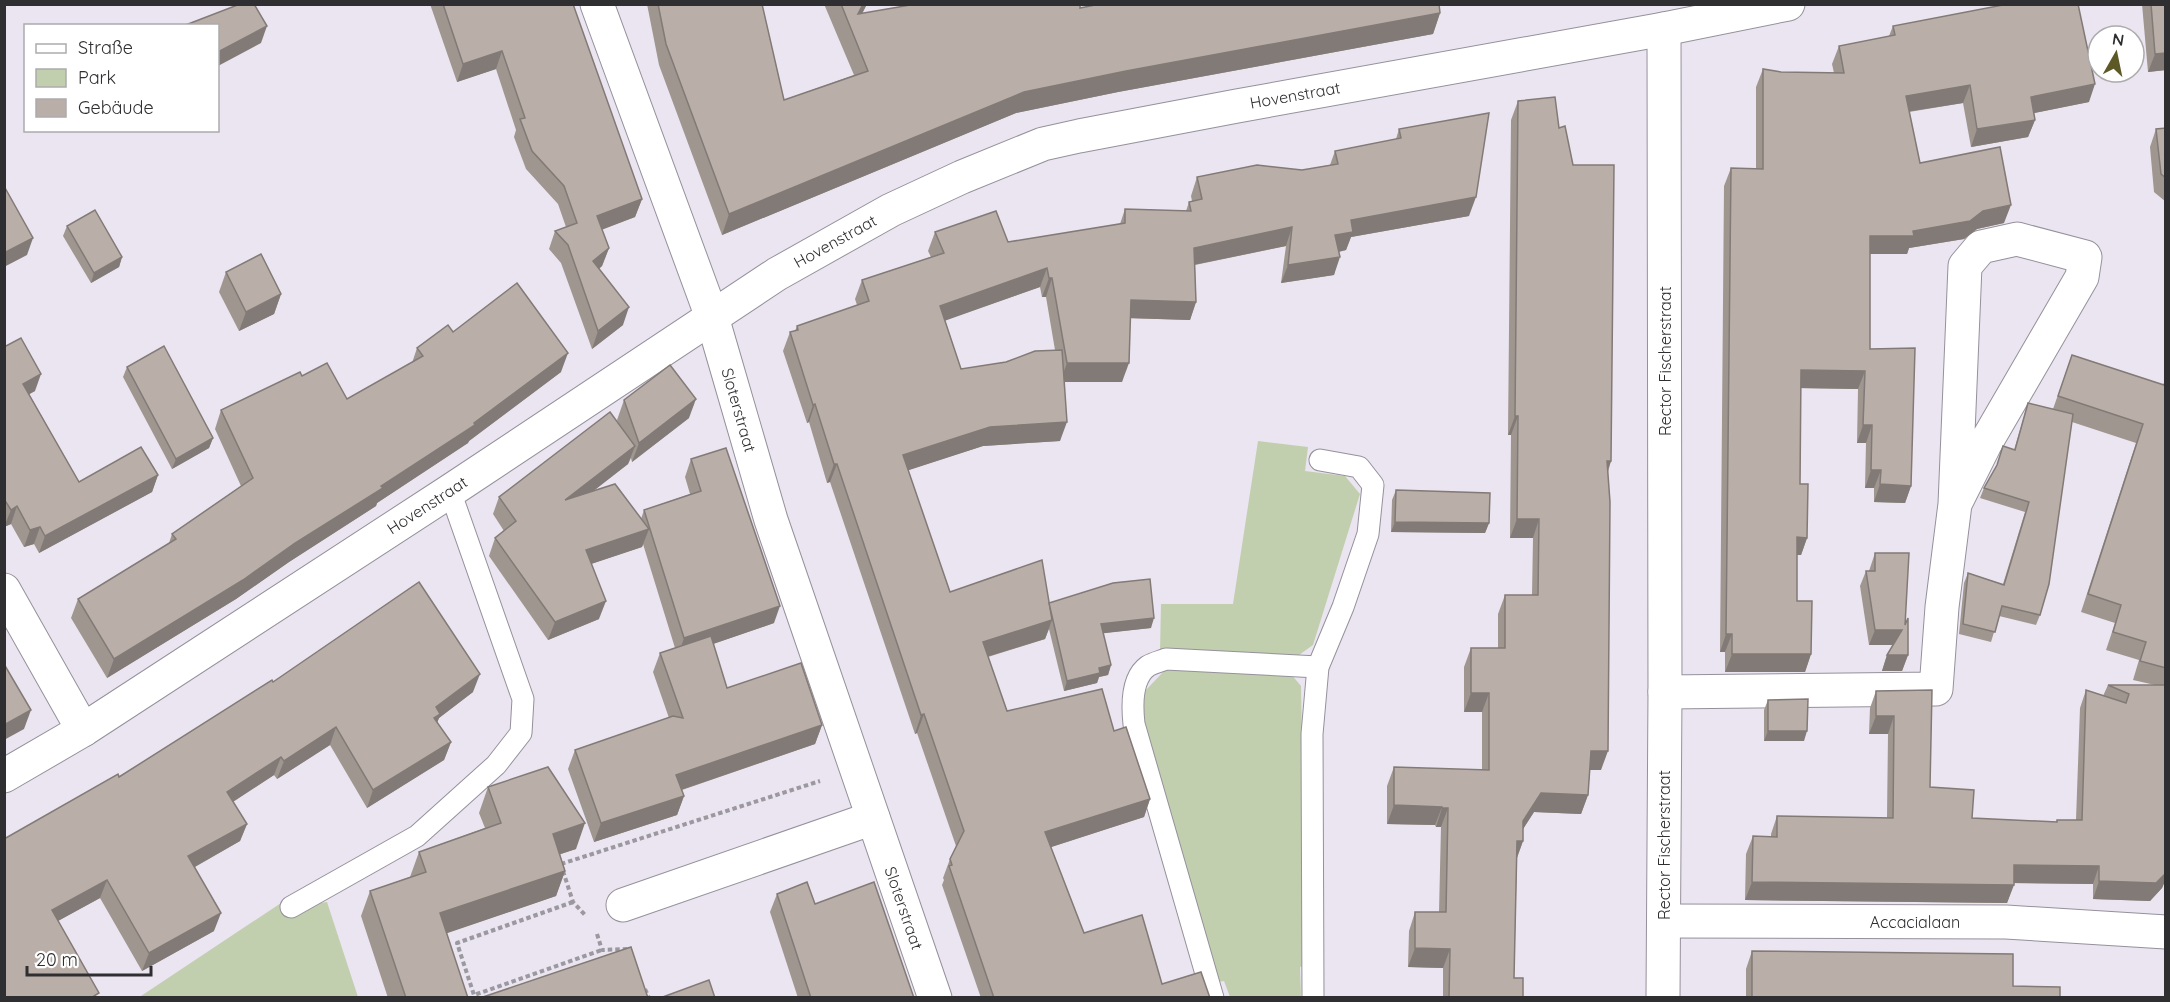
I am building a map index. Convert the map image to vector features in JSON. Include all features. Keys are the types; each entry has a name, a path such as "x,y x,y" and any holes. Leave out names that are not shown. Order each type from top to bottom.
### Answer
{"street":[{"name":"Sloterstraat","path":"597,4 712,317 771,520 934,998"},
{"name":"Hovenstraat","path":"4,776 83,730 777,274 891,210 962,177 1043,144 1237,106 1664,30 1788,4"},
{"name":"Rector Fischerstraat","path":"1663,998 1664,30"},
{"path":"1665,692 1936,689 1942,607 1955,504 1965,266 1981,247 2018,239 2085,257 2082,277 1985,444 1955,504"},
{"path":"4,590 83,730"},
{"path":"623,905 873,818"},
{"name":"Accacialaan","path":"1664,921 2007,922 2166,932"}],"lane":[{"path":"1313,998 1312,734 1318,667 1343,607 1368,534 1373,486 1359,467 1320,460"},
{"path":"291,907 417,836 496,765 521,733 523,699 450,491"},
{"path":"1213,998 1134,724 1132,706 1136,684 1147,666 1166,659 1318,667"}],"path":[{"path":"561,864 856,770"},
{"path":"559,856 573,902 594,924 602,950"},
{"path":"573,902 457,943 474,995 602,950 629,949 633,959"},
{"path":"594,924 623,905"},
{"path":"645,988 649,998"}],"green space":[{"path":"1258,441 1308,447 1305,471 1345,476 1360,494 1313,645 1299,655 1160,652 1161,604 1233,604"},
{"path":"1165,670 1291,674 1301,686 1306,965 1300,967 1301,997 1230,997 1224,981 1218,982 1142,714 1145,691"},
{"path":"284,901 291,907 327,902 358,997 138,998"}],"building":[{"path":"240,4 254,4 267,26 219,51 219,24 188,24"},
{"path":"443,4 573,4 642,199 597,216 609,248 593,261 629,307 598,331 568,245 555,231 577,223 564,186 532,151 520,119 525,118 502,51 463,64"},
{"path":"658,4 762,4 784,100 868,71 841,4 863,4 858,14 916,4 1080,4 1080,8 1100,4 1439,4 1440,13 1024,92 729,214 666,44"},
{"path":"2008,4 2078,4 2086,42 2086,84 2095,84 2031,97 2035,120 1977,129 1970,85 1906,96 1920,163 2000,147 2011,205 1983,211 1970,221 1913,231 1914,236 1870,236 1870,349 1915,348 1911,486 1880,484 1881,470 1871,470 1872,425 1863,425 1865,371 1801,370 1800,484 1808,484 1807,538 1797,537 1797,601 1812,601 1811,654 1732,654 1732,634 1726,634 1731,168 1763,169 1763,69 1781,72 1844,73 1839,46 1895,35 1893,26"},
{"path":"2151,4 2166,4 2166,53 2155,54"},
{"path":"1555,97 1559,128 1565,126 1573,165 1614,165 1611,461 1607,461 1610,502 1608,751 1591,751 1588,795 1541,793 1523,821 1523,841 1517,841 1514,978 1523,978 1523,998 1449,998 1450,949 1415,948 1415,912 1446,912 1448,808 1394,805 1394,767 1489,770 1489,693 1471,693 1471,648 1505,648 1505,595 1538,595 1539,519 1517,519 1518,416 1515,416 1518,101"},
{"path":"1489,113 1476,197 1351,220 1353,232 1335,235 1340,257 1288,265 1292,227 1194,248 1196,302 1131,300 1129,363 1067,363 1052,278 1049,278 1047,268 940,306 961,369 1006,362 1035,351 1062,350 1067,422 990,427 903,455 950,592 1042,560 1052,620 983,642 1007,711 1102,689 1114,731 1126,727 1150,799 1045,832 1084,933 1142,915 1162,984 1201,972 1210,998 994,998 949,866 952,865 950,859 964,831 924,714 921,715 837,464 834,464 815,404 813,405 790,332 798,330 797,326 869,301 862,280 944,253 935,232 996,211 1008,242 1125,223 1125,209 1191,211 1189,202 1202,199 1197,177 1257,165 1302,170 1338,164 1335,151 1401,138 1399,129"},
{"path":"2166,128 2166,178 2161,174 2156,129"},
{"path":"4,186 33,238 4,253"},
{"path":"95,210 122,257 94,273 67,226"},
{"path":"261,254 281,294 246,312 226,272"},
{"path":"517,283 568,353 474,423 475,425 381,486 383,488 295,543 243,580 114,659 78,599 176,539 172,534 253,478 221,410 300,372 302,376 327,363 347,399 423,356 417,348 448,325 453,332"},
{"path":"21,338 41,374 23,384 79,482 141,447 158,475 45,536 40,527 30,530 17,506 11,510 4,499 4,347"},
{"path":"164,346 213,438 176,459 127,367"},
{"path":"2072,355 2164,385 2166,381 2166,668 2140,661 2146,642 2113,632 2121,605 2088,594 2143,424 2058,396"},
{"path":"670,365 696,399 639,443 624,400"},
{"path":"2028,403 2073,414 2049,584 2040,615 2002,606 1995,632 1963,624 1968,573 2004,585 2029,502 1984,488 1997,465 2003,446 2015,450"},
{"path":"610,412 635,446 565,500 615,484 649,529 586,550 606,601 555,622 495,538 516,521 499,497"},
{"path":"726,448 780,606 684,638 644,510 701,491 691,459"},
{"path":"1396,490 1490,493 1489,523 1395,522"},
{"path":"1875,553 1909,553 1905,625 1908,618 1908,655 1887,655 1902,630 1875,630 1866,571 1875,571"},
{"path":"1150,579 1154,618 1101,624 1111,665 1099,668 1100,673 1067,681 1049,603 1113,583"},
{"path":"419,582 480,674 436,707 440,714 434,718 451,742 373,790 336,727 284,761 281,757 227,792 247,824 188,856 221,913 149,953 107,880 52,910 99,993 91,998 4,998 4,839 118,774 119,777 272,680 273,682"},
{"path":"711,636 727,688 801,663 822,725 676,775 684,796 601,823 575,750 673,716 683,718 660,653"},
{"path":"4,664 31,710 4,725"},
{"path":"2108,685 2166,685 2166,873 2156,883 2099,881 2099,866 2014,865 2014,885 1752,882 1753,836 1777,837 1777,816 1893,818 1894,716 1876,716 1876,691 1932,690 1930,787 1974,790 1972,818 2057,822 2057,820 2082,820 2086,690 2126,703 2129,694"},
{"path":"1808,699 1807,731 1768,731 1768,700"},
{"path":"548,767 585,823 553,834 565,871 440,913 468,998 406,998 370,891 426,872 419,852 501,823 488,787"},
{"path":"807,882 815,904 874,882 914,998 811,998 777,894"},
{"path":"631,947 648,998 480,998"},
{"path":"1752,951 2013,954 2013,986 2060,987 2060,998 1752,998"},
{"path":"709,980 715,998 660,998"}]}
